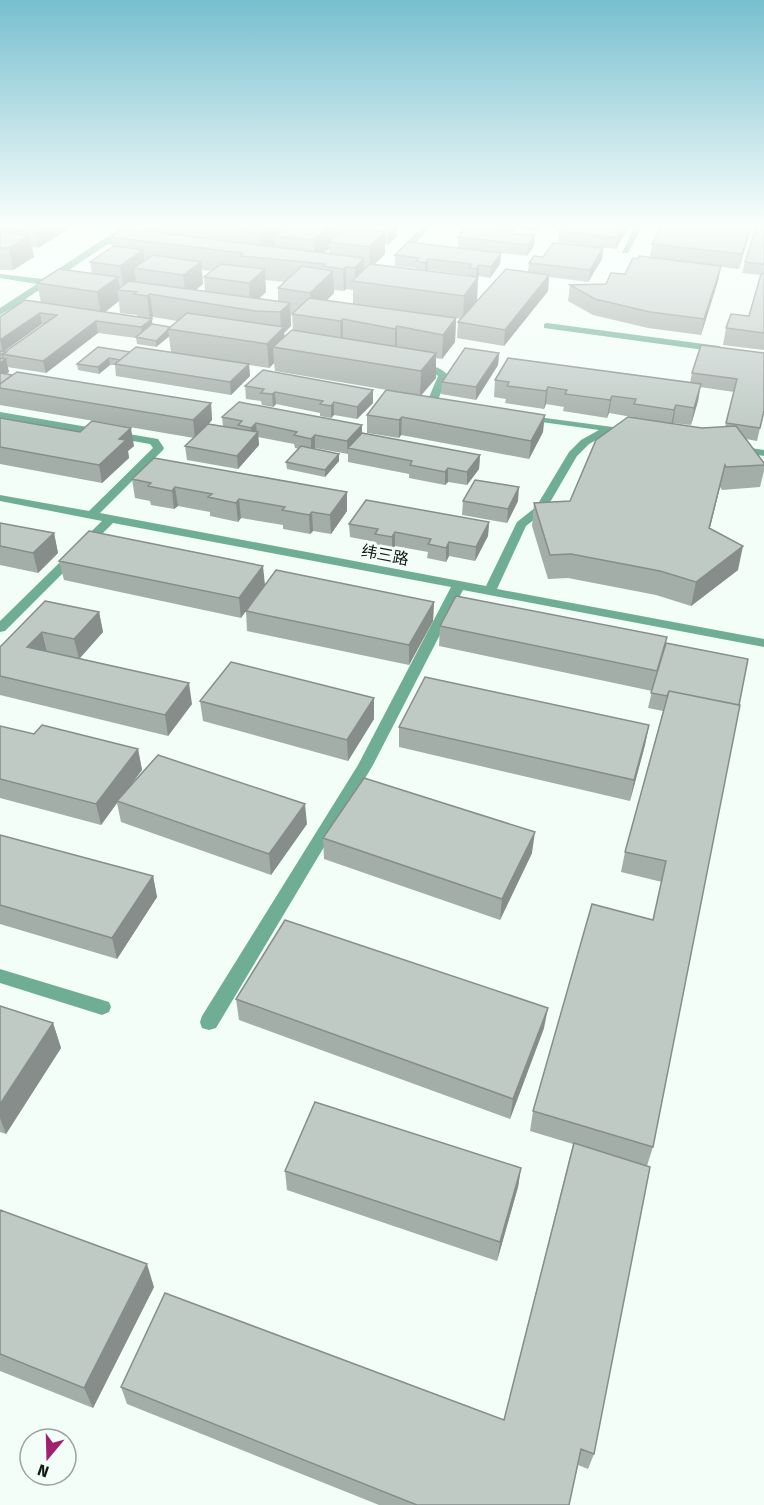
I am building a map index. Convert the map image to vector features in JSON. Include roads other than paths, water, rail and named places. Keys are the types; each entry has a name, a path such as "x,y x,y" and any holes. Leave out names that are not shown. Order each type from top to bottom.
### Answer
{"street":[{"path":"0,312 27,293"},
{"path":"10,305 45,310"},
{"path":"547,326 730,350"},
{"path":"410,364 433,368 443,375 432,402 456,406"},
{"path":"0,415 154,441 159,448 91,516"},
{"path":"515,415 641,434"},
{"path":"490,591 521,524 540,509 573,454 585,442 609,429"},
{"path":"730,447 764,453"},
{"name":"纬三路","path":"0,498 764,643"},
{"path":"0,628 110,519"},
{"path":"209,1022 365,765 459,585"},
{"path":"0,976 102,1007"}]}
